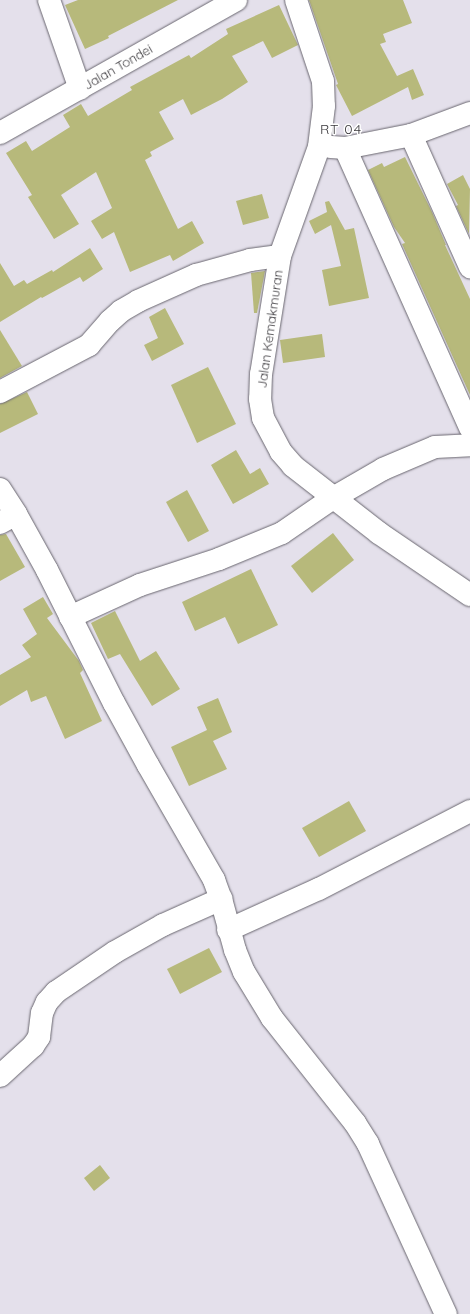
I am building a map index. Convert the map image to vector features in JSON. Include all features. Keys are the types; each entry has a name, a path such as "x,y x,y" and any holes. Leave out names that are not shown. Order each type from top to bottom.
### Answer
{"street":[{"path":"49,0 80,89"},
{"name":"Jalan Tondei","path":"0,133 236,0"},
{"name":"Jalan Kemakmuran","path":"296,0 324,81 324,106 320,147 280,256 261,374 260,399 263,418 281,452 293,466 379,533 470,595"},
{"path":"320,147 345,148 411,135 470,114"},
{"path":"411,135 470,267"},
{"path":"345,148 470,428"},
{"path":"0,392 90,345 115,316 138,301 196,275 250,260 280,256"},
{"path":"70,617 140,585 219,559 282,533 333,498 383,469 435,447 470,445"},
{"path":"0,489 8,518 70,617 148,765 195,844 214,880 221,899 228,930 244,972 264,1005 286,1036 309,1062 355,1123 368,1144 446,1314"},
{"path":"228,930 319,889 470,811"},
{"path":"0,1076 33,1046 39,1037 42,1013 47,1002 56,992 115,952 163,925 221,899"}],"building":[{"path":"78,0 178,0 108,36 109,38 85,49 65,5"},
{"path":"309,0 403,0 412,23 383,34 386,42 380,44 397,76 413,69 424,95 412,100 408,87 352,116 336,85 338,84"},
{"path":"279,5 298,45 272,58 263,41 232,56 248,82 222,99 191,115 183,99 159,112 174,139 150,152 152,156 145,160 178,229 192,221 204,243 173,261 170,255 130,272 114,232 102,239 91,221 112,208 96,172 61,195 79,224 54,239 28,197 32,195 6,153 26,141 32,151 70,127 63,115 81,104 88,116 132,90 130,87 189,55 191,58 228,34 226,29"},
{"path":"405,157 432,212 445,245 470,299 470,395 402,244 405,243 394,227 368,170 382,163 384,167"},
{"path":"463,175 470,189 469,234 456,206 458,205 447,184"},
{"path":"262,194 269,218 243,225 236,201"},
{"path":"329,201 345,230 354,228 369,298 329,306 322,270 341,266 331,225 315,234 309,221 327,212 325,202"},
{"path":"90,248 103,269 83,282 80,277 42,298 41,297 0,322 0,263 14,286 24,280 27,284 52,270 53,272"},
{"path":"265,271 257,313 254,313 251,273"},
{"path":"165,308 184,344 152,361 144,345 158,338 149,317"},
{"path":"0,330 22,366 0,378"},
{"path":"322,334 325,357 283,363 280,340"},
{"path":"208,367 236,424 197,443 171,385"},
{"path":"27,392 38,414 0,433 0,404"},
{"path":"236,450 250,474 260,468 269,484 233,504 211,465"},
{"path":"187,490 209,531 188,542 166,502"},
{"path":"333,533 354,560 312,593 291,566"},
{"path":"6,534 25,567 0,581 0,535"},
{"path":"251,569 278,625 238,644 225,617 195,631 182,602"},
{"path":"43,597 53,614 47,618 79,661 83,670 80,673 102,721 65,739 46,696 31,702 27,690 0,706 0,675 31,657 22,645 37,634 23,609"},
{"path":"115,611 140,661 156,651 180,689 152,706 120,654 108,659 91,623"},
{"path":"218,698 232,732 213,741 227,769 189,786 171,747 207,730 197,707"},
{"path":"349,801 366,831 319,857 302,828"},
{"path":"209,948 222,972 180,994 167,969"},
{"path":"100,1165 110,1178 94,1191 84,1178"}],"district":[{"name":"RT 04","path":"341,129"}]}
